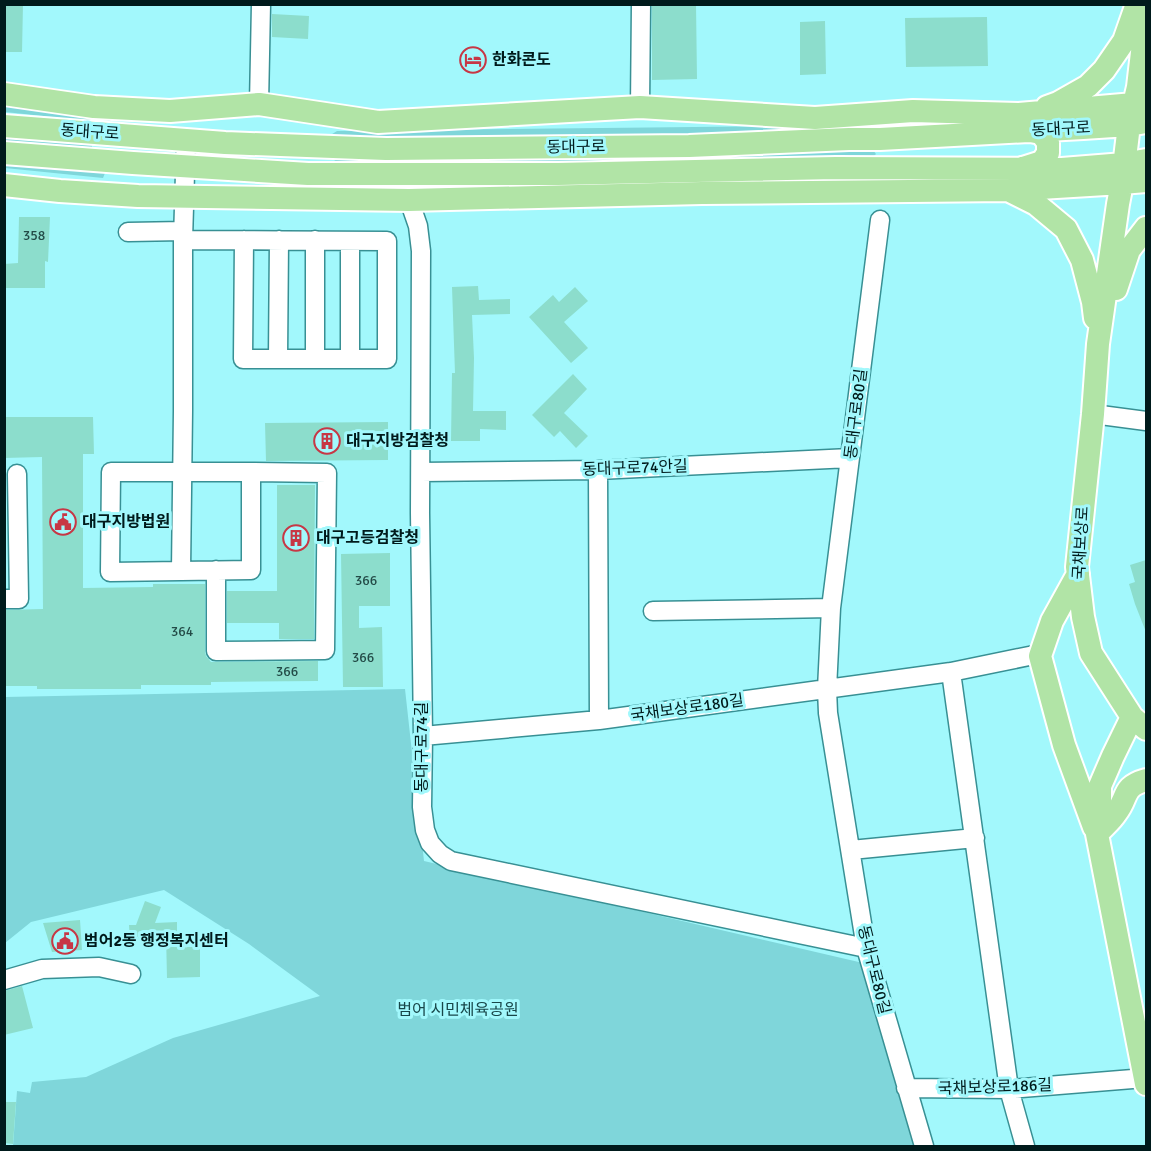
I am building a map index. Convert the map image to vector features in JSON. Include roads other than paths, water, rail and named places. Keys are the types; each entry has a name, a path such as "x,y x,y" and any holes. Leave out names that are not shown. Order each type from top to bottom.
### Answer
{"main road":[{"path":"1098,344 1093,302 1082,260 1066,229 1012,180 1042,162 1048,153 1048,142 1041,133 1024,122 1039,110 1058,103 1088,86 1104,70 1124,41 1137,4"},
{"name":"국채보상로","path":"1146,18 1138,87 1139,113 1123,174 1098,344 1078,574 1083,617 1091,653 1139,723 1113,756 1100,786 1100,816 1097,834 1146,1081"},
{"name":"동대구로","path":"4,94 94,107 170,111 259,104 378,123 640,107 815,118 913,111 1024,122"},
{"name":"동대구로","path":"4,126 225,143 386,149 689,146 880,139 1024,122 1139,113"},
{"path":"105,161 118,160 126,151 123,139 110,133"},
{"name":"동대구로","path":"4,153 308,174 558,174 836,168 1012,180"},
{"name":"동대구로","path":"4,184 138,196 409,200 691,194 1123,174 1146,160"},
{"path":"1123,174 1146,181"},
{"path":"1098,344 1129,250 1146,228"},
{"path":"1078,574 1052,621 1040,656 1064,744 1097,834 1118,811 1128,789 1146,780"}],"street":[{"path":"259,104 261,4"},
{"path":"640,107 641,4"},
{"path":"181,571 183,236 186,140"},
{"name":"동대구로74길","path":"409,200 418,226 421,251 422,807 425,830 430,843 440,854 451,861 866,948"},
{"name":"동대구로80길","path":"880,220 831,608 827,689 828,713 866,948 906,1088"},
{"path":"128,232 244,240 387,241 387,360 243,359 244,240"},
{"path":"278,359 279,240"},
{"path":"315,240 315,359"},
{"path":"350,241 350,359"},
{"path":"1093,414 1146,421"},
{"name":"동대구로74안길","path":"421,472 598,470 850,458"},
{"path":"598,470 599,720"},
{"path":"216,570 216,651 325,650 327,473 251,472 111,472 110,572 216,570 251,570 251,472"},
{"path":"4,599 20,599 17,474"},
{"path":"653,610 831,608"},
{"name":"국채보상로180길","path":"423,736 599,720 951,672 1034,655 1040,656"},
{"path":"951,672 1009,1089 1025,1146"},
{"path":"851,850 975,838"},
{"path":"4,980 42,969 99,967 131,974"},
{"name":"국채보상로186길","path":"906,1088 1009,1089 1146,1081"},
{"path":"906,1088 924,1146"}],"place":[{"name":"한화콘도","path":"473,60"},
{"name":"대구지방검찰청","path":"327,441"},
{"name":"대구지방법원","path":"63,522"},
{"name":"대구고등검찰청","path":"296,538"},
{"name":"범어2동 행정복지센터","path":"65,941"}],"park label":[{"name":"범어 시민체육공원","path":"458,1010"}]}
